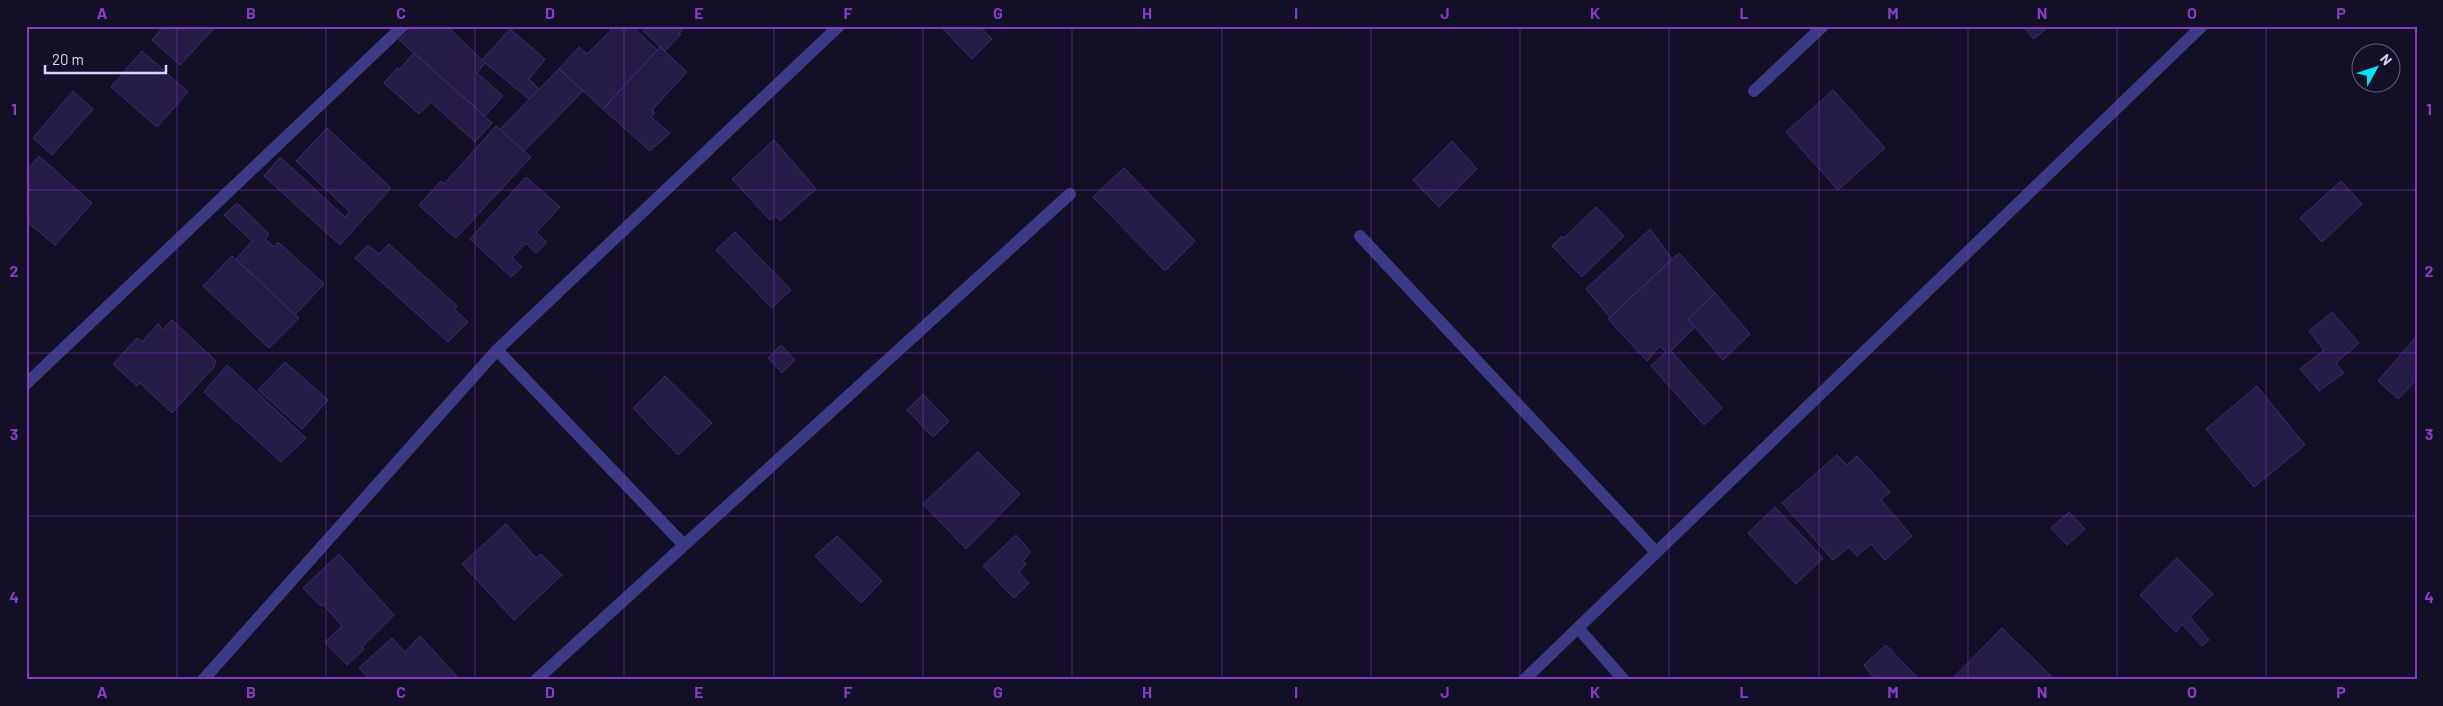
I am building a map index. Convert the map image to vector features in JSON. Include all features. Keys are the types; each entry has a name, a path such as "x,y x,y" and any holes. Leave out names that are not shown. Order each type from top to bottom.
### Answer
{"street":[{"path":"26,384 402,26"},
{"path":"203,680 497,350 839,26"},
{"path":"1754,92 1823,26"},
{"path":"1524,680 2202,26"},
{"path":"536,680 683,544 1070,194"},
{"path":"1360,236 1656,552"},
{"path":"497,350 683,544"},
{"path":"1578,628 1624,680"}],"building":[{"path":"164,26 216,26 180,65 152,40"},
{"path":"414,26 447,26 482,60 510,29 545,59 529,79 539,89 529,99 485,63 477,73 503,96 485,116 399,40"},
{"path":"610,26 632,26 657,50 603,109 559,69 579,47 587,54 612,29"},
{"path":"647,26 685,26 679,33 681,34 665,51 643,31"},
{"path":"940,26 979,26 992,39 972,59"},
{"path":"2022,26 2048,26 2048,27 2034,39"},
{"path":"660,47 687,72 652,110 655,113 651,117 670,133 650,151 603,109"},
{"path":"142,51 188,92 157,127 111,87"},
{"path":"414,53 492,123 475,142 431,102 419,114 384,83"},
{"path":"559,69 583,91 524,151 500,129"},
{"path":"1833,90 1885,148 1838,190 1786,132"},
{"path":"73,91 93,109 52,155 33,138"},
{"path":"496,126 531,157 457,237 454,237 419,205 441,181 444,184"},
{"path":"327,128 391,188 340,245 264,176 280,157 345,217 350,212 296,161"},
{"path":"774,140 816,189 780,221 776,216 770,220 732,179"},
{"path":"1452,141 1477,169 1439,207 1413,180"},
{"path":"39,156 92,203 55,245 26,221 26,171"},
{"path":"1124,168 1195,241 1165,271 1093,197"},
{"path":"526,177 560,207 536,233 547,242 536,253 526,243 512,258 522,267 511,277 470,239"},
{"path":"2341,181 2362,204 2322,242 2300,218"},
{"path":"237,203 269,234 265,239 274,247 278,242 324,284 295,315 236,259 252,241 224,215"},
{"path":"1596,207 1624,236 1582,277 1552,246 1562,236 1564,238"},
{"path":"1650,229 1672,259 1610,317 1586,289"},
{"path":"735,232 791,290 772,308 716,250"},
{"path":"389,244 457,306 454,309 468,322 448,342 355,258 368,245 379,254"},
{"path":"1679,253 1715,293 1688,319 1695,327 1671,351 1722,408 1704,425 1651,366 1666,352 1660,346 1647,361 1608,319"},
{"path":"232,256 299,318 269,348 203,286"},
{"path":"1715,293 1750,334 1723,360 1688,319"},
{"path":"2332,312 2359,343 2336,363 2344,373 2319,391 2300,369 2324,350 2309,331"},
{"path":"172,320 216,361 215,366 172,413 140,383 137,386 113,364 137,338 142,342 158,324 163,329"},
{"path":"2417,336 2417,379 2398,399 2378,381"},
{"path":"781,345 795,360 782,373 768,358"},
{"path":"285,362 328,400 302,429 258,390"},
{"path":"227,365 306,438 281,462 204,392"},
{"path":"665,376 712,423 678,455 633,408"},
{"path":"2257,386 2305,445 2254,487 2206,429"},
{"path":"923,394 949,421 933,437 907,410"},
{"path":"978,452 1020,494 966,549 923,504"},
{"path":"1837,455 1847,465 1857,456 1890,492 1881,500 1912,536 1885,560 1871,544 1857,556 1849,547 1833,560 1782,503"},
{"path":"1775,507 1823,558 1796,584 1748,533"},
{"path":"2069,512 2085,529 2067,545 2051,528"},
{"path":"506,524 536,558 541,554 562,575 514,620 462,564"},
{"path":"1016,535 1031,552 1023,561 1026,564 1019,572 1029,583 1014,598 983,566"},
{"path":"837,536 882,581 861,603 815,556"},
{"path":"339,554 394,615 347,665 325,642 342,626 323,604 321,606 303,588"},
{"path":"2177,558 2213,594 2190,617 2209,640 2202,646 2182,624 2176,632 2140,595"},
{"path":"2002,628 2055,680 1951,680"},
{"path":"420,636 460,680 370,680 359,668 392,638 405,652"},
{"path":"1886,645 1920,680 1875,680 1864,665"}]}
